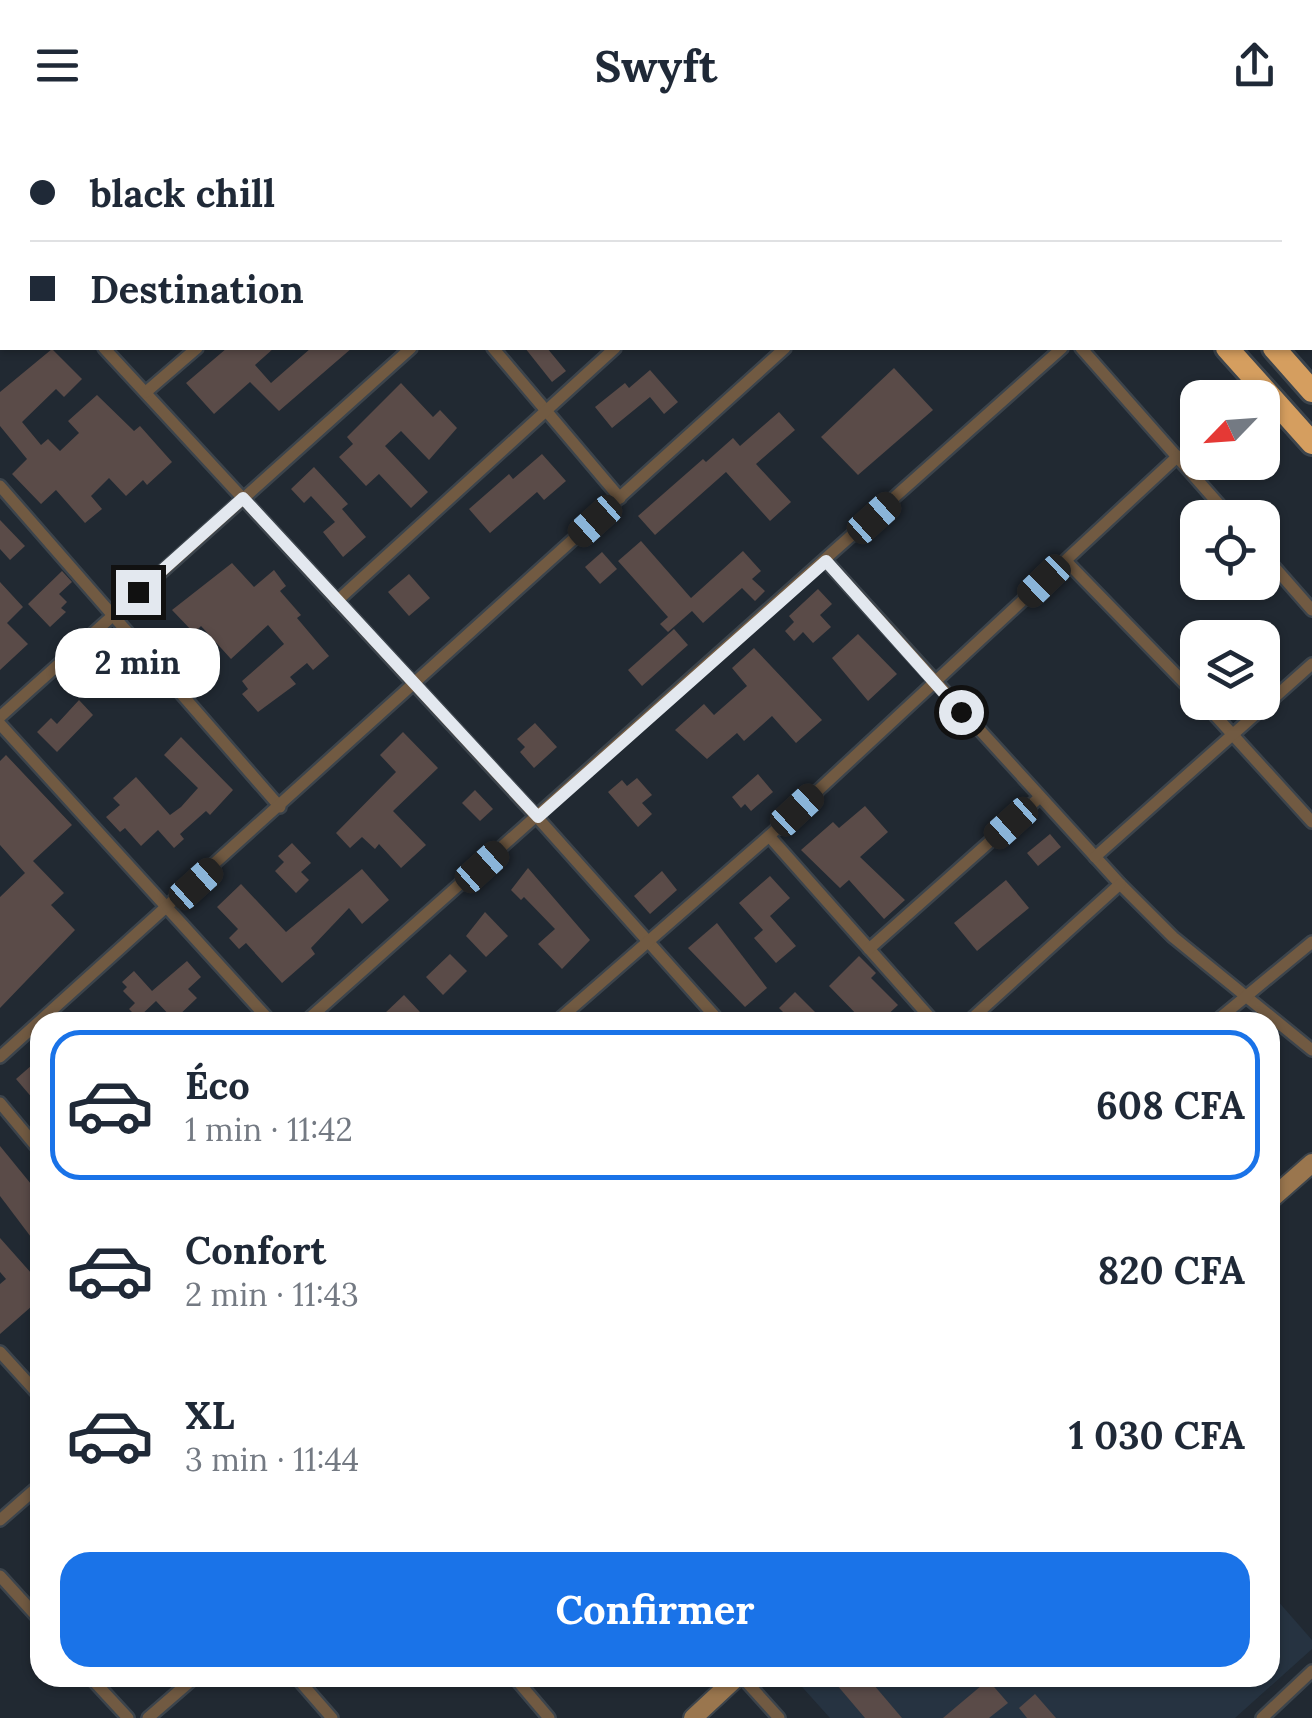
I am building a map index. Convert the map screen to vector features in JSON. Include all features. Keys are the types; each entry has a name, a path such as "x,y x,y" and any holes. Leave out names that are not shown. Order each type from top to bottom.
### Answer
{"highway":[{"path":"1229,350 1312,443"},
{"path":"1276,350 1312,391"}],"street":[{"path":"106,350 538,817 711,1012"},
{"path":"146,392 195,350"},
{"path":"263,1012 0,720 409,350"},
{"path":"495,350 620,498"},
{"path":"338,601 613,350"},
{"path":"50,1012 783,350"},
{"path":"316,1012 1060,350"},
{"path":"1083,350 1216,500"},
{"path":"1249,372 1272,350"},
{"path":"568,1012 769,836 1178,456"},
{"path":"0,486 280,806"},
{"path":"826,561 1120,884 1264,1012"},
{"path":"1066,561 1180,678"},
{"path":"1280,574 1312,610"},
{"path":"1096,857 1312,664"},
{"path":"1220,720 1312,822"},
{"path":"869,949 1040,797"},
{"path":"769,836 922,1012"},
{"path":"979,1012 1120,884"},
{"path":"1226,1012 1312,942"},
{"path":"1280,1025 1312,1050"},
{"path":"0,1056 30,1030"},
{"path":"0,1103 30,1139"},
{"path":"1280,1191 1312,1162"},
{"path":"0,1352 30,1385"},
{"path":"0,1520 30,1494"},
{"path":"0,1576 30,1609"},
{"path":"1262,1718 1312,1672"},
{"path":"100,1687 128,1718"},
{"path":"148,1718 184,1687"},
{"path":"304,1687 332,1718"},
{"path":"523,1687 550,1718"},
{"path":"693,1718 729,1687"},
{"path":"749,1687 779,1718"}],"shaded area":[{"path":"1280,1603 1312,1640 1312,1649 1280,1678"},
{"path":"802,1687 1270,1687 1235,1718 830,1718"}],"building":[{"path":"53,350 82,379 64,397 56,389 22,422 41,445 48,439 60,451 79,433 68,421 97,395 134,431 140,426 172,462 147,485 143,480 126,496 109,478 91,496 102,509 85,523 56,490 41,504 12,474 27,459 0,426 0,392"},
{"path":"225,350 272,350 255,365 271,383 309,350 350,350 279,411 250,382 214,414 186,383"},
{"path":"527,350 549,350 566,371 552,382"},
{"path":"894,368 933,410 858,475 821,437"},
{"path":"650,370 678,402 664,414 650,397 612,428 595,407 625,383 629,388"},
{"path":"401,383 433,417 440,410 457,428 429,460 401,431 385,446 428,492 411,508 379,474 366,486 339,457 353,444 347,437"},
{"path":"779,412 795,430 756,464 791,502 770,521 726,472 655,535 638,516 703,459 706,462 733,438 740,446"},
{"path":"542,454 566,481 544,500 537,492 490,533 469,509 509,474 513,479"},
{"path":"314,467 348,504 342,509 366,537 343,557 323,532 335,522 311,496 304,503 291,489"},
{"path":"0,520 25,546 10,560 0,549"},
{"path":"641,541 691,598 743,551 761,571 752,579 765,591 755,601 742,588 703,623 692,611 668,632 660,624 668,617 618,561"},
{"path":"602,552 617,569 600,584 585,567"},
{"path":"232,563 254,587 274,570 286,586 280,591 301,615 297,618 329,656 313,670 307,663 290,677 296,684 258,712 242,694 248,689 242,681 284,644 268,625 231,659 201,626 194,633 172,610"},
{"path":"62,571 72,582 59,594 67,602 61,608 66,612 50,627 28,604"},
{"path":"409,574 430,598 409,616 388,592"},
{"path":"0,582 23,607 7,623 28,644 0,670"},
{"path":"818,589 832,604 820,615 831,627 813,643 803,632 794,641 785,631 794,622 789,616"},
{"path":"674,629 688,645 642,686 628,670"},
{"path":"858,634 897,674 868,701 832,658"},
{"path":"754,648 822,720 796,743 772,716 744,741 737,733 707,759 675,730 704,704 714,715 747,686 732,668"},
{"path":"115,659 136,682 119,698 98,675"},
{"path":"79,700 93,715 57,752 37,732 51,718 57,724"},
{"path":"535,723 557,747 534,768 520,752 525,747 517,739"},
{"path":"403,732 438,768 393,811 426,845 401,868 379,844 375,849 362,837 350,848 336,833 396,772 380,755"},
{"path":"181,737 233,790 210,815 206,811 180,834 184,839 174,848 158,830 141,846 125,828 120,832 106,817 120,805 113,798 136,777 170,815 181,807 198,788 164,755"},
{"path":"6,755 72,825 33,861 64,893 51,905 75,930 0,1008 0,897 25,873 0,845 0,761"},
{"path":"758,774 773,792 751,811 745,804 741,808 732,797"},
{"path":"637,778 652,795 642,803 652,814 638,827 608,792 622,780 627,786"},
{"path":"475,790 493,809 480,821 462,803"},
{"path":"865,806 888,832 860,857 905,900 884,919 849,880 840,888 801,850 833,822 839,828"},
{"path":"1050,834 1061,847 1038,866 1027,853"},
{"path":"292,843 311,863 301,872 309,880 296,893 275,871 284,862 278,856"},
{"path":"528,868 590,940 562,969 538,944 555,929 524,897 521,900 511,890"},
{"path":"362,869 389,900 362,924 349,908 311,948 315,954 282,983 246,943 239,949 229,938 238,929 217,907 241,884 286,932"},
{"path":"662,871 677,890 650,914 634,896"},
{"path":"770,876 790,898 770,916 796,946 776,963 754,938 763,930 739,903"},
{"path":"1006,880 1029,908 977,951 954,923"},
{"path":"485,912 508,936 486,957 466,936"},
{"path":"717,923 767,988 745,1007 688,948"},
{"path":"450,954 467,971 443,995 426,977"},
{"path":"859,956 876,973 871,978 898,1005 891,1012 854,1012 829,986"},
{"path":"187,961 201,977 188,989 197,998 182,1012 166,1012 156,1001 144,1012 132,1012 129,1009 135,1003 123,991 127,987 122,982 134,971 152,991"},
{"path":"795,992 815,1012 783,1012 779,1008"},
{"path":"404,995 420,1012 386,1012"},
{"path":"30,1067 30,1095 16,1079"},
{"path":"0,1146 30,1183 30,1236 0,1196"},
{"path":"0,1238 30,1272 30,1308 0,1334 0,1284 6,1279 0,1272"},
{"path":"839,1687 876,1687 902,1718 865,1718"},
{"path":"980,1687 994,1687 1008,1703 989,1718 943,1718"},
{"path":"1035,1694 1056,1718 1027,1718 1019,1708"}],"route":[{"path":"138,592 243,498 538,817 826,561 961,712"}]}
